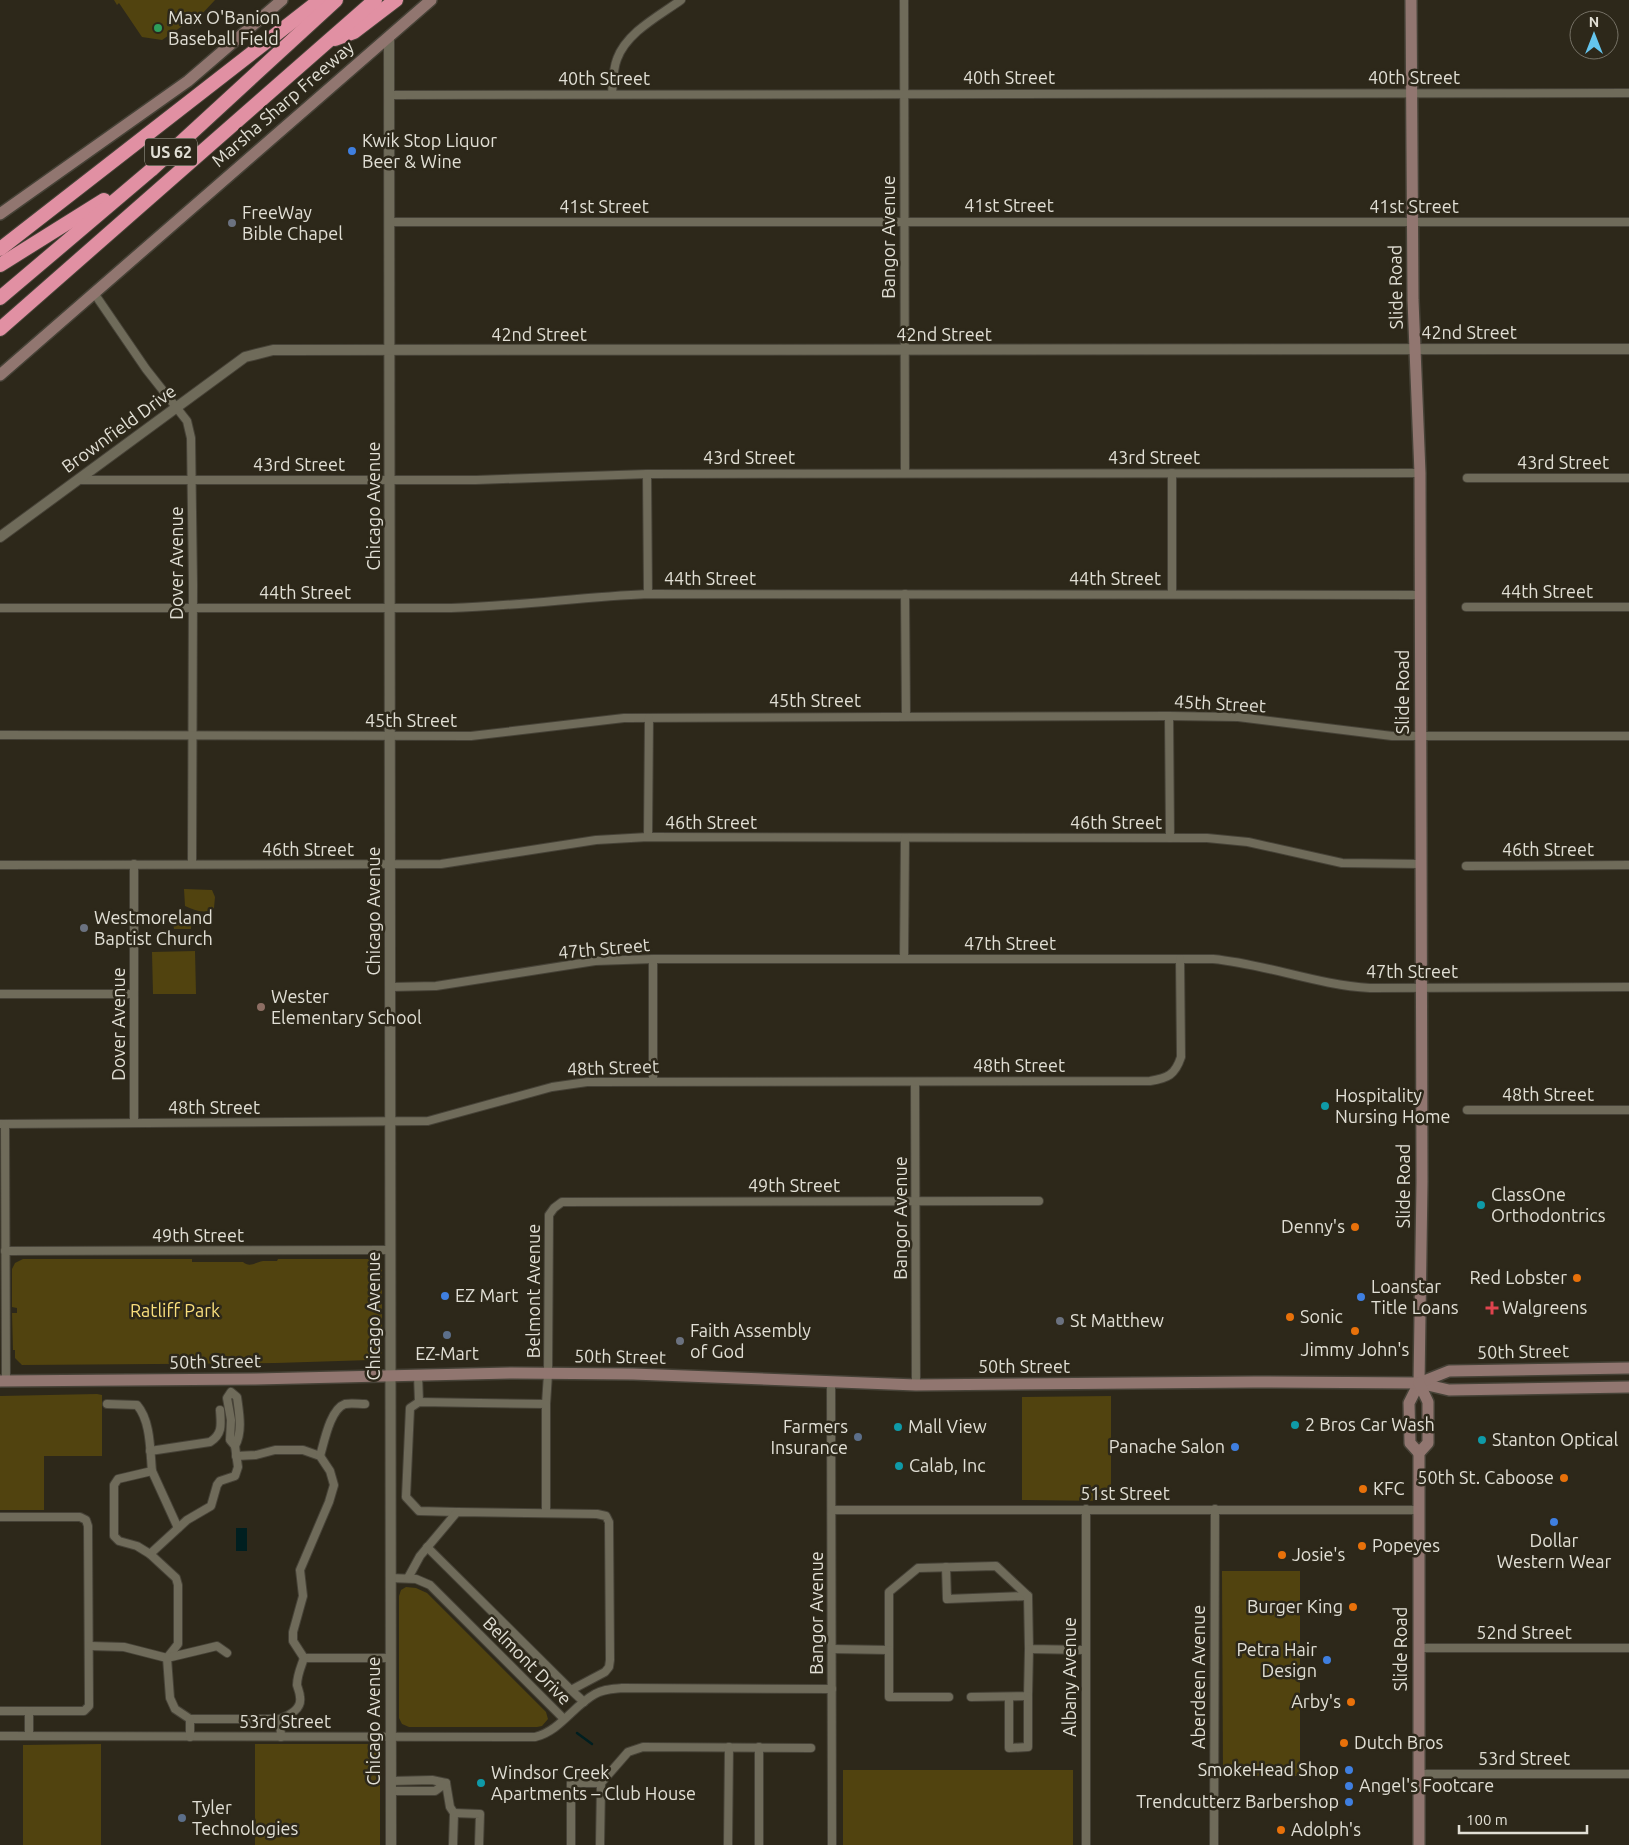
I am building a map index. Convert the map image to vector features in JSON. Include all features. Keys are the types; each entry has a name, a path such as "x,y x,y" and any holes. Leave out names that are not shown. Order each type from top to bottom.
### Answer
{"highway":[{"path":"0,249 320,0"},
{"name":"US 62","path":"0,298 151,170 336,0"},
{"name":"Marsha Sharp Freeway","path":"0,329 375,0"},
{"path":"324,43 354,32 396,0"},
{"path":"0,265 34,246 151,170"}],"main road":[{"path":"0,214 188,80 282,0"},
{"name":"Marsha Sharp Freeway","path":"0,375 431,0"},
{"name":"Slide Road","path":"1411,0 1413,300 1420,474 1421,1299 1419,1383 1410,1403 1410,1443 1419,1453"},
{"name":"50th Street","path":"1419,1383 1449,1370 1629,1368"},
{"name":"50th Street","path":"3,1381 256,1379 390,1375 633,1374 916,1385 1232,1382 1419,1383 1449,1390 1629,1387"},
{"name":"Slide Road","path":"1419,1383 1428,1402 1428,1443 1419,1453 1419,1845"}],"street":[{"path":"612,94 616,60 621,51 630,39 646,25 681,0"},
{"name":"Bangor Avenue","path":"904,0 905,473"},
{"name":"Chicago Avenue","path":"389,37 391,1845"},
{"name":"40th Street","path":"389,94 1629,93"},
{"name":"41st Street","path":"390,222 1629,222"},
{"name":"Dover Avenue","path":"94,293 146,369 187,421 191,438 192,864"},
{"name":"42nd Street","path":"260,352 273,350 1629,349"},
{"name":"Brownfield Drive","path":"0,537 245,357 260,352"},
{"path":"1172,473 1172,594"},
{"path":"647,474 648,594"},
{"name":"43rd Street","path":"78,480 476,480 647,474 1420,474"},
{"name":"43rd Street","path":"1467,478 1629,478"},
{"name":"44th Street","path":"0,608 490,607 601,596 648,594 1420,595"},
{"path":"905,594 906,716"},
{"name":"44th Street","path":"1466,607 1629,607"},
{"path":"1169,716 1170,838"},
{"name":"45th Street","path":"0,736 471,736 589,721 649,718 1169,716 1238,717 1392,736 1629,736"},
{"path":"648,838 649,718"},
{"name":"46th Street","path":"0,865 440,864 596,840 648,838 1230,839 1342,863 1421,864"},
{"path":"904,959 905,838"},
{"name":"Dover Avenue","path":"134,864 134,1123"},
{"name":"46th Street","path":"1466,866 1629,865"},
{"path":"652,959 653,1081"},
{"name":"47th Street","path":"390,987 436,986 595,962 652,959 1180,959 1234,961 1346,986 1370,988 1629,987"},
{"name":"48th Street","path":"3,1124 428,1121 569,1083 653,1081 1150,1081 1162,1079 1171,1074 1177,1069 1181,1057 1180,959"},
{"path":"0,994 134,994"},
{"name":"Bangor Avenue","path":"915,1082 916,1385"},
{"name":"48th Street","path":"1467,1110 1629,1110"},
{"path":"3,1124 5,1251 3,1381"},
{"name":"49th Street","path":"553,1210 562,1202 570,1201 1039,1201"},
{"name":"Belmont Avenue","path":"546,1513 548,1232 549,1215 553,1210"},
{"name":"49th Street","path":"5,1251 391,1250"},
{"path":"418,1375 418,1402"},
{"name":"Bangor Avenue","path":"831,1382 832,1845"},
{"path":"150,1554 178,1528 211,1506 220,1481 235,1476 238,1467 235,1446 238,1440 239,1420 237,1397 231,1392 227,1398 231,1420 230,1440 235,1446"},
{"path":"546,1404 418,1402 410,1408 406,1497 419,1511 597,1514 606,1516 609,1522 609,1667 605,1672 571,1690"},
{"path":"107,1404 137,1405 142,1411 148,1431 152,1471 178,1528"},
{"path":"320,1456 331,1420 338,1409 345,1404 365,1404"},
{"path":"150,1451 210,1442 216,1438 221,1430 220,1410"},
{"path":"236,1456 256,1455 284,1449 303,1450 320,1456 330,1471 334,1485 329,1502 300,1570 303,1596 293,1640 304,1658"},
{"path":"152,1471 118,1479 114,1485 114,1536 119,1541 137,1546 150,1554 176,1578 178,1585 178,1644 167,1658 170,1698 175,1709 190,1719 280,1719 288,1716 298,1708 301,1699 297,1685 298,1672 304,1658"},
{"name":"Albany Avenue","path":"1086,1509 1086,1845"},
{"name":"Aberdeen Avenue","path":"1214,1845 1215,1509"},
{"name":"51st Street","path":"832,1510 1419,1510"},
{"path":"408,1578 420,1556 457,1512"},
{"path":"0,1517 80,1517 86,1520 88,1526 90,1646 89,1706 84,1711 0,1711"},
{"path":"427,1548 584,1702"},
{"path":"949,1697 889,1697 889,1592 918,1568 996,1566 1028,1596 1028,1747 1009,1748 1009,1696"},
{"path":"946,1567 947,1599 1028,1596"},
{"name":"Belmont Drive","path":"390,1578 416,1579 430,1585 564,1719 595,1693 622,1688 832,1689"},
{"path":"90,1646 124,1647 167,1658 216,1646 228,1653"},
{"name":"52nd Street","path":"1419,1648 1629,1648"},
{"path":"1029,1649 1085,1650"},
{"path":"832,1650 889,1650"},
{"path":"304,1658 390,1658"},
{"path":"971,1697 1028,1696"},
{"path":"29,1711 29,1736"},
{"path":"190,1719 190,1737"},
{"path":"280,1719 281,1737"},
{"name":"53rd Street","path":"0,1736 535,1737 545,1734 564,1719"},
{"path":"600,1845 600,1782 628,1752 643,1747 811,1748"},
{"path":"728,1845 729,1747"},
{"path":"759,1747 759,1845"},
{"name":"53rd Street","path":"1418,1774 1629,1774"},
{"path":"391,1786 432,1780 446,1784 450,1807 454,1813 453,1845"},
{"path":"571,1845 571,1783 600,1782"},
{"path":"454,1813 480,1814 479,1845"}],"green space":[{"name":"Max O'Banion Baseball Field","path":"114,0 215,0 200,16 194,18 162,40 142,37 119,3 117,5"},
{"path":"184,889 212,890 215,897 214,908 203,911 185,906"},
{"path":"175,914 192,915 191,929 174,929 172,917"},
{"path":"195,951 196,994 153,994 152,952"},
{"name":"Ratliff Park","path":"23,1259 192,1259 192,1262 243,1262 251,1265 263,1261 277,1261 278,1259 374,1259 377,1260 375,1264 379,1267 381,1264 382,1267 382,1353 371,1360 276,1363 22,1365 15,1358 15,1350 13,1350 12,1313 17,1313 17,1308 12,1307 12,1269 15,1263"},
{"path":"102,1395 102,1456 44,1456 44,1510 0,1510 0,1396"},
{"path":"1111,1396 1111,1501 1022,1500 1022,1397"},
{"path":"1222,1571 1300,1571 1300,1776 1223,1776"},
{"path":"406,1587 416,1588 427,1593 546,1712 548,1719 542,1726 409,1727 402,1724 399,1718 399,1596 401,1590"},
{"path":"101,1744 101,1845 23,1845 23,1745"},
{"path":"255,1744 371,1744 376,1746 380,1753 380,1845 255,1845"},
{"path":"843,1770 1073,1770 1073,1845 843,1845"}],"water":[{"path":"236,1528 247,1528 247,1551 236,1551"}],"waterway":[{"path":"577,1733 592,1744"}],"place":[{"name":"Max O'Banion Baseball Field","path":"158,28"},
{"name":"Kwik Stop Liquor Beer & Wine","path":"352,151"},
{"name":"FreeWay Bible Chapel","path":"232,223"},
{"name":"Westmoreland Baptist Church","path":"84,928"},
{"name":"Wester Elementary School","path":"261,1007"},
{"name":"Hospitality Nursing Home","path":"1325,1106"},
{"name":"ClassOne Orthodontrics","path":"1481,1205"},
{"name":"Denny's","path":"1355,1227"},
{"name":"Red Lobster","path":"1577,1278"},
{"name":"EZ Mart","path":"445,1296"},
{"name":"Loanstar Title Loans","path":"1361,1297"},
{"name":"Walgreens","path":"1492,1308"},
{"name":"Sonic","path":"1290,1317"},
{"name":"St Matthew","path":"1060,1321"},
{"name":"Jimmy John's","path":"1355,1331"},
{"name":"EZ-Mart","path":"447,1335"},
{"name":"Faith Assembly of God","path":"680,1341"},
{"name":"2 Bros Car Wash","path":"1295,1425"},
{"name":"Mall View","path":"898,1427"},
{"name":"Farmers Insurance","path":"858,1437"},
{"name":"Stanton Optical","path":"1482,1440"},
{"name":"Panache Salon","path":"1235,1447"},
{"name":"Calab, Inc","path":"899,1466"},
{"name":"50th St. Caboose","path":"1564,1478"},
{"name":"KFC","path":"1363,1489"},
{"name":"Dollar Western Wear","path":"1554,1522"},
{"name":"Popeyes","path":"1362,1546"},
{"name":"Josie's","path":"1282,1555"},
{"name":"Burger King","path":"1353,1607"},
{"name":"Petra Hair Design","path":"1327,1660"},
{"name":"Arby's","path":"1351,1702"},
{"name":"Dutch Bros","path":"1344,1743"},
{"name":"SmokeHead Shop","path":"1349,1770"},
{"name":"Windsor Creek Apartments – Club House","path":"481,1783"},
{"name":"Angel's Footcare","path":"1349,1786"},
{"name":"Trendcutterz Barbershop","path":"1349,1802"},
{"name":"Tyler Technologies","path":"182,1818"},
{"name":"Adolph's","path":"1281,1830"}]}
